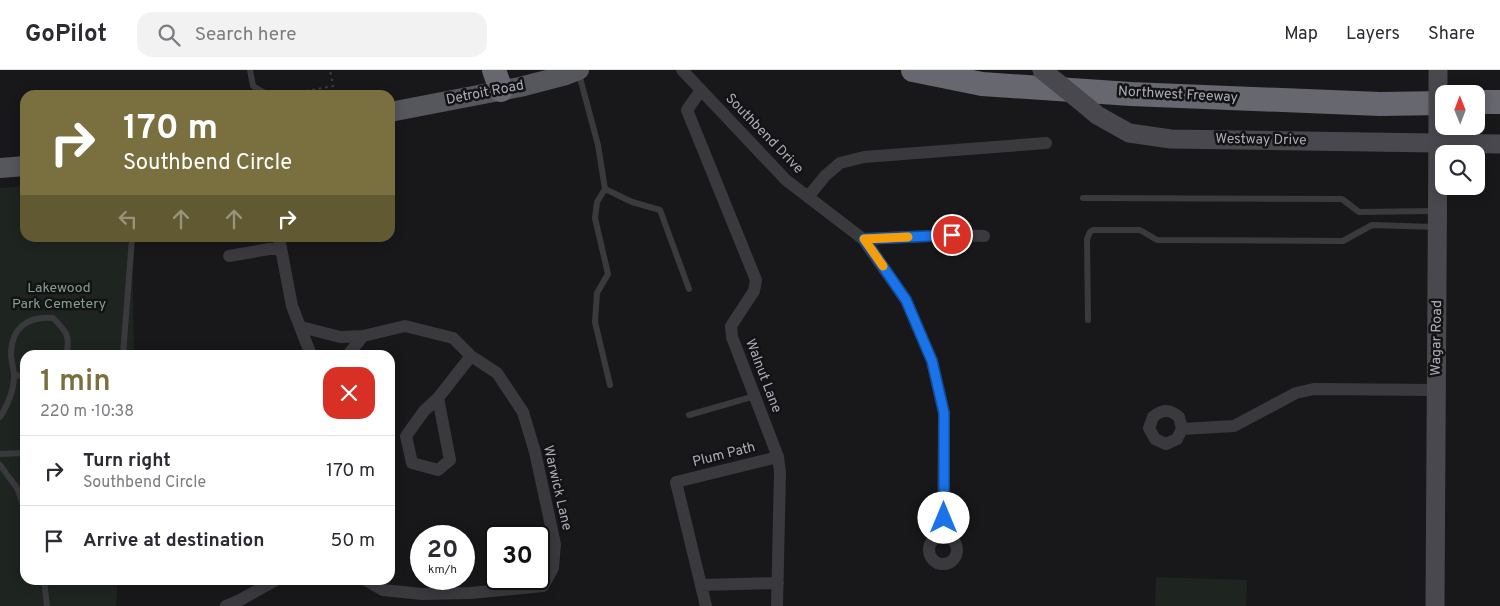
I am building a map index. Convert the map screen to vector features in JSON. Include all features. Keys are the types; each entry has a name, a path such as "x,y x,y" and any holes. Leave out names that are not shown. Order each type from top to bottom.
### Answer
{"highway":[{"name":"Northwest Freeway","path":"913,70 982,84 1131,94 1380,104 1435,111"},
{"path":"1485,102 1500,102"}],"main road":[{"name":"Detroit Road","path":"395,111 498,80 566,75 578,70"},
{"name":"Westway Drive","path":"1042,70 1097,115 1129,133 1171,139 1500,144"},
{"name":"Wagar Road","path":"1438,70 1439,85"},
{"name":"Wagar Road","path":"1435,606 1440,135"},
{"path":"0,168 20,166"}],"street":[{"name":"Southbend Drive","path":"682,70 786,180 864,239 906,300 932,361 944,413 943,536"},
{"name":"Walnut Lane","path":"702,90 687,110 756,280 754,291 730,326 732,336 778,457 780,472 777,606"},
{"path":"808,197 825,176 840,163 864,158 1046,143"},
{"path":"864,239 952,235 984,236"},
{"path":"229,256 280,242 292,306 310,350"},
{"name":"Warwick Lane","path":"300,328 340,338 363,336 405,326 453,338 470,356 497,373 523,412 535,452 555,544 553,568 542,586 470,593 422,594 383,590 374,585"},
{"path":"352,350 363,336"},
{"path":"438,398 450,460 438,470 412,463 406,436 424,411 438,398 470,356"},
{"path":"1182,429 1234,426 1296,393 1314,389 1436,390"},
{"name":"Plum Path","path":"701,585 676,482 778,457"},
{"path":"706,606 701,585 778,583"},
{"path":"226,606 267,585"}],"lane":[{"path":"250,70 253,86 260,90"},
{"path":"578,70 598,144 605,189 597,202 595,218 608,274 597,294 595,322 610,386"},
{"path":"605,189 632,202 660,210 689,289"},
{"path":"1083,198 1342,199 1359,212 1438,219"},
{"path":"1088,320 1088,239 1090,232 1093,230 1140,230 1157,240 1343,241 1372,225 1438,219"},
{"path":"123,350 132,242"},
{"path":"0,417 6,408 13,384 12,340 16,331 26,322 41,317 53,318 67,332 69,345 68,350"},
{"path":"14,375 20,376"},
{"path":"689,415 755,396"},
{"path":"0,454 20,453"},
{"path":"0,465 17,488 20,496"},
{"path":"44,585 46,606"}],"path":[{"path":"311,90 333,86 330,70"}],"green space":[{"name":"Lakewood Park Cemetery","path":"20,186 20,242 132,242 134,350 20,350 20,585 118,585 116,606 0,606 0,188"},
{"path":"1156,577 1247,580 1246,606 1155,606"}],"slow traffic":[{"path":"883,266 864,239 908,237"}],"route":[{"path":"944,518 944,413 932,361 906,300 864,239 952,235"}]}
